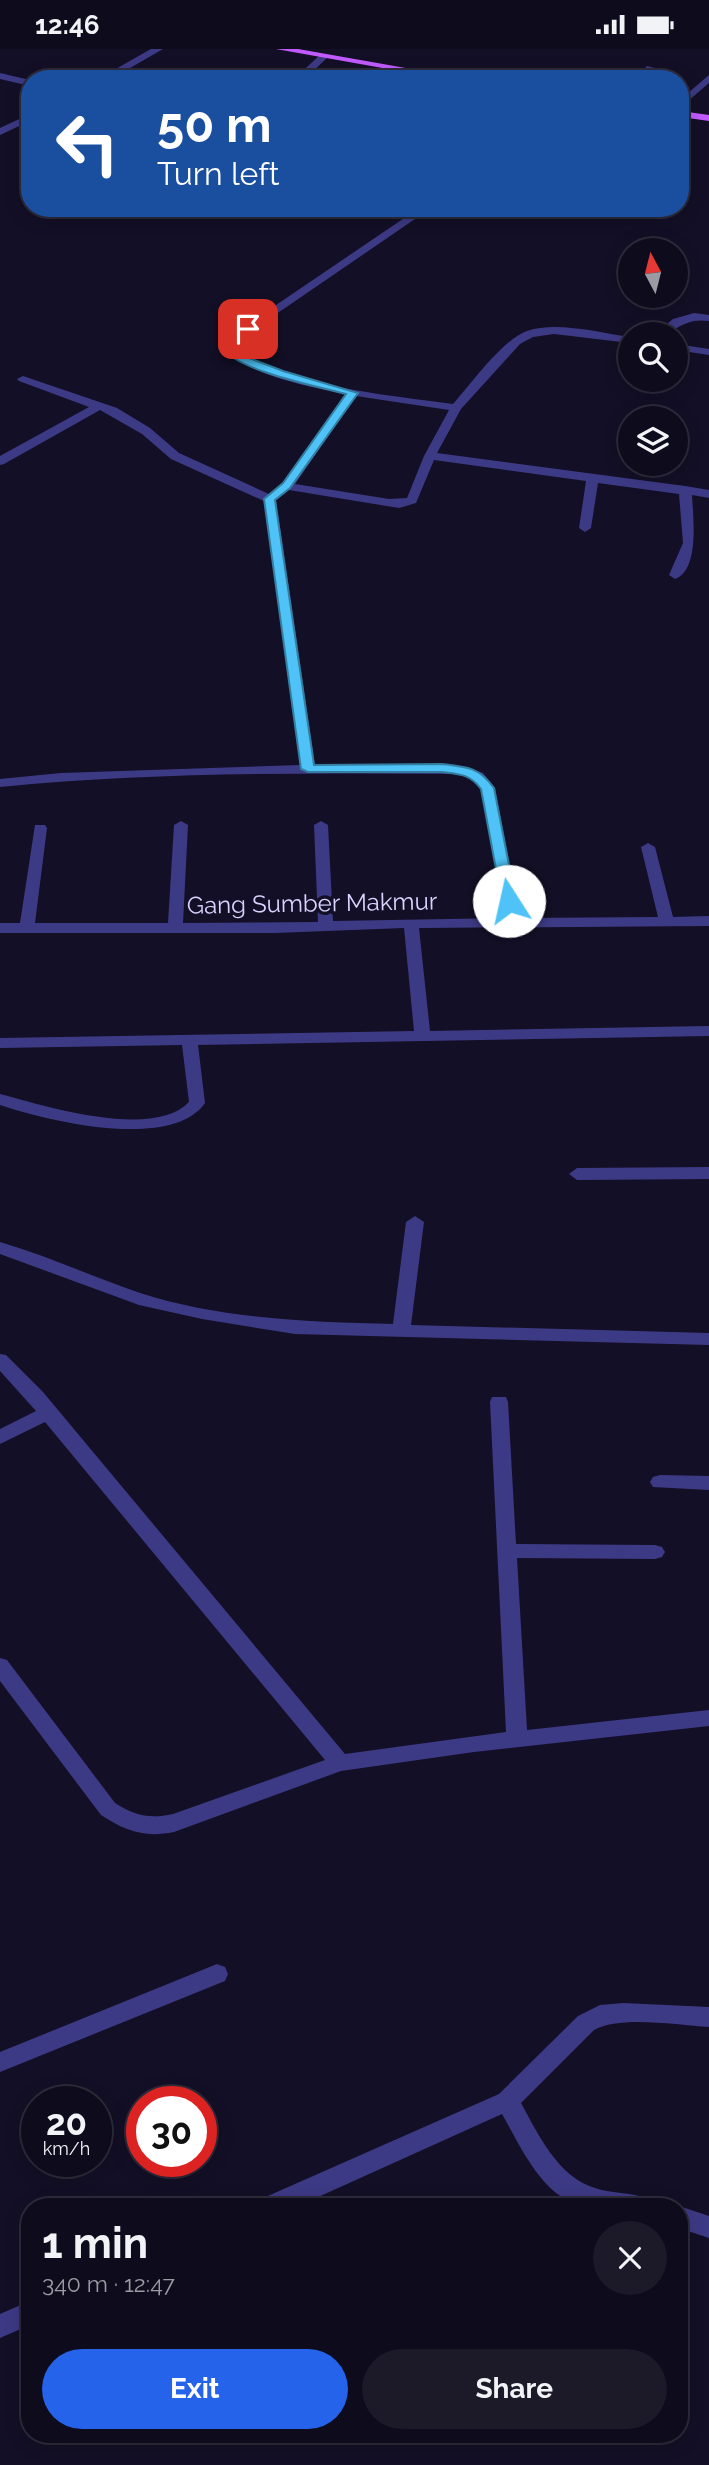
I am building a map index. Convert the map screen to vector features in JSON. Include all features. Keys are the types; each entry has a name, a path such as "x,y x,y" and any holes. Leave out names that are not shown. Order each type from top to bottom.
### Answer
{"main road":[{"path":"281,49 406,70"},
{"path":"689,115 709,118"}],"street":[{"path":"120,70 158,49"},
{"path":"309,70 324,57"},
{"path":"0,76 21,81"},
{"path":"689,97 709,78"},
{"path":"0,132 21,122"},
{"path":"14,125 21,126"},
{"path":"413,217 229,341 227,348 233,355 246,361 352,393 456,408"},
{"path":"673,322 687,316 709,318"},
{"path":"286,486 389,503 406,503 412,500 430,456 456,408 516,342 530,334 554,331 618,339"},
{"path":"688,349 709,352"},
{"path":"23,379 113,411 146,431 175,456 270,499"},
{"path":"270,499 286,486 352,393"},
{"path":"0,461 99,406"},
{"path":"430,456 709,494"},
{"path":"585,528 593,478"},
{"path":"675,575 689,543 685,491"},
{"path":"270,499 308,769"},
{"path":"0,783 61,777 308,769 463,770 478,776 488,788 513,922"},
{"path":"175,928 181,825"},
{"path":"321,825 326,926"},
{"path":"27,928 40,828"},
{"path":"648,847 666,920"},
{"name":"Gang Sumber Makmur","path":"0,928 709,921"},
{"path":"411,923 423,1036"},
{"path":"0,1042 709,1031"},
{"path":"0,1099 18,1106 88,1119 164,1122 186,1114 197,1103 197,1086 189,1040"},
{"path":"577,1174 709,1173"},
{"path":"401,1331 415,1222"},
{"path":"0,1248 139,1299 202,1313 295,1328 709,1339"},
{"path":"0,1360 36,1397 340,1763"},
{"path":"499,1402 517,1739"},
{"path":"0,1437 48,1413"},
{"path":"660,1482 709,1483"},
{"path":"506,1551 654,1552"},
{"path":"0,1666 108,1809 130,1824 152,1828 174,1823 340,1763 517,1739 709,1718"},
{"path":"0,2062 217,1974"},
{"path":"289,2198 507,2101 586,2023 600,2015 623,2013 709,2017"},
{"path":"507,2101 547,2170 570,2189 593,2198"},
{"path":"688,2220 709,2227"},
{"path":"0,2326 21,2317"}],"route":[{"path":"248,329 229,341 227,348 233,355 279,373 352,393 286,486 270,499 308,769 442,768 463,770 478,776 488,788 509,901"}]}
